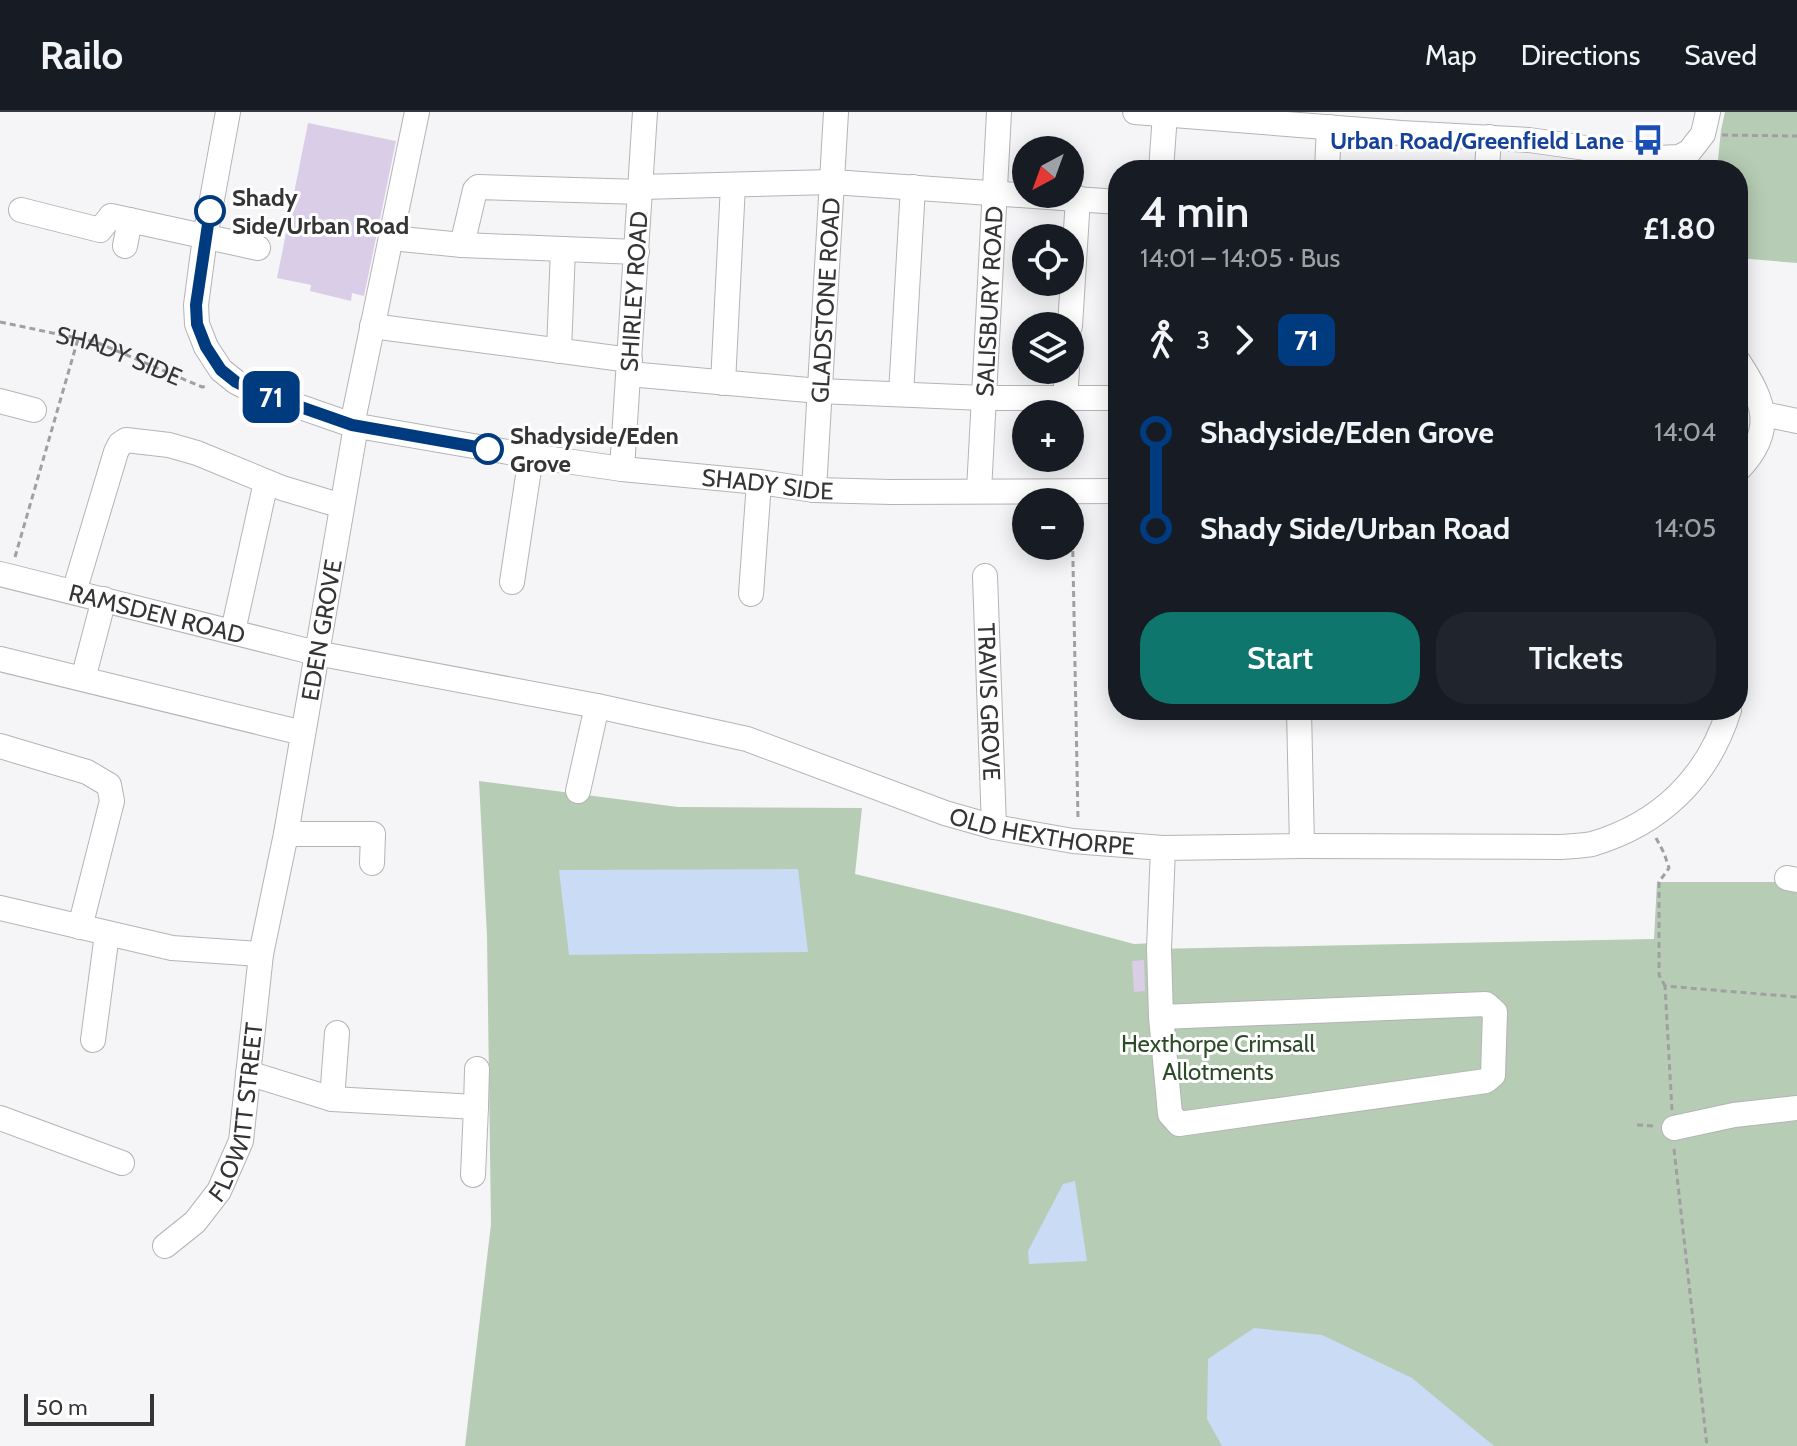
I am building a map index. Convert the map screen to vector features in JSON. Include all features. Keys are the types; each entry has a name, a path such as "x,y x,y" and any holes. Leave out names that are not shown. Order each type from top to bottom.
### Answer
{"street":[{"name":"SHADY SIDE","path":"228,112 205,237 196,305 197,324 206,347 221,370 252,390 354,426 622,469 814,490 1012,491"},
{"name":"EDEN GROVE","path":"261,954 286,834 372,326 417,112"},
{"name":"SHIRLEY ROAD","path":"622,469 645,112"},
{"name":"GLADSTONE ROAD","path":"814,490 836,112"},
{"name":"SALISBURY ROAD","path":"979,491 999,112"},
{"path":"1135,112 1329,127 1400,122 1665,160"},
{"path":"1162,160 1165,114"},
{"path":"1684,160 1705,123"},
{"path":"1327,160 1329,127"},
{"path":"1488,160 1489,137"},
{"path":"462,245 478,187 641,190 833,182 1012,193"},
{"path":"723,383 733,185"},
{"path":"901,394 913,187"},
{"path":"1084,199 1108,201"},
{"path":"1071,312 1077,208"},
{"path":"21,210 100,230 120,218 258,248"},
{"path":"120,218 125,246"},
{"path":"391,238 462,245 637,252"},
{"path":"559,351 563,249"},
{"path":"372,326 559,351 723,383 819,391 983,398 1108,398"},
{"path":"1748,377 1763,414 1759,441 1748,458"},
{"path":"1065,398 1066,384"},
{"path":"0,401 34,410"},
{"path":"1763,414 1797,421"},
{"path":"74,592 116,452 126,440 169,445 197,453 266,482 342,506"},
{"path":"512,582 531,456"},
{"path":"233,631 266,482"},
{"path":"751,594 759,482"},
{"name":"SHADY SIDE","path":"1084,491 1108,491"},
{"name":"RAMSDEN ROAD","path":"5,575 316,653"},
{"name":"TRAVIS GROVE","path":"985,576 994,827"},
{"path":"83,679 104,599"},
{"name":"OLD HEXTHORPE","path":"316,653 597,706 747,739 945,813 994,827 1078,841 1163,848 1561,847 1590,844 1646,821 1677,797 1715,748 1725,720"},
{"path":"0,659 303,733"},
{"path":"578,791 597,706"},
{"path":"1299,720 1302,846"},
{"path":"0,746 87,772 109,785 112,801 80,927"},
{"path":"286,834 373,834 372,863"},
{"path":"1161,1017 1486,1004 1495,1012 1493,1075 1486,1081 1179,1124 1170,1114 1161,1017 1159,949 1163,848"},
{"path":"0,908 172,948 261,954"},
{"path":"93,1040 107,934"},
{"name":"FLOWITT STREET","path":"165,1246 195,1222 219,1191 241,1141 261,954"},
{"path":"332,1099 337,1033"},
{"path":"473,1175 477,1069"},
{"path":"248,1073 332,1099 476,1107"},
{"path":"1674,1128 1734,1115 1797,1108"},
{"path":"0,1118 122,1163"}],"path":[{"path":"1705,123 1797,136"},
{"name":"SHADY SIDE","path":"0,322 96,342 202,387 236,382"},
{"path":"5,575 78,339"},
{"path":"1073,560 1078,841"},
{"path":"1646,821 1669,868 1659,882 1659,975 1665,986 1673,1140 1707,1446"},
{"path":"1665,986 1797,997"}],"green space":[{"path":"1725,112 1797,112 1797,263 1748,259 1748,160 1718,160"},
{"name":"Hexthorpe Crimsall Allotments","path":"479,781 678,807 862,808 855,874 1134,944 1153,943 1153,949 1654,939 1657,882 1781,882 1797,886 1797,1446 465,1446 491,1224 487,936"}],"water":[{"path":"798,869 808,952 569,955 559,870"},
{"path":"1075,1181 1087,1261 1029,1264 1028,1251 1063,1184"},
{"path":"1254,1328 1322,1335 1412,1378 1494,1446 1222,1446 1207,1419 1208,1359"}],"building":[{"path":"308,123 396,141 364,296 352,293 351,301 310,291 311,285 277,278"},
{"path":"1144,960 1145,991 1134,992 1132,961"}],"bus line":[{"name":"71","path":"210,211 196,305 197,324 206,347 221,370 252,390 352,425 488,449"}],"place":[{"name":"Urban Road/Greenfield Lane","path":"1648,140"},
{"name":"Shady Side/Urban Road","path":"210,211"},
{"name":"Shadyside/Eden Grove","path":"488,449"}]}
